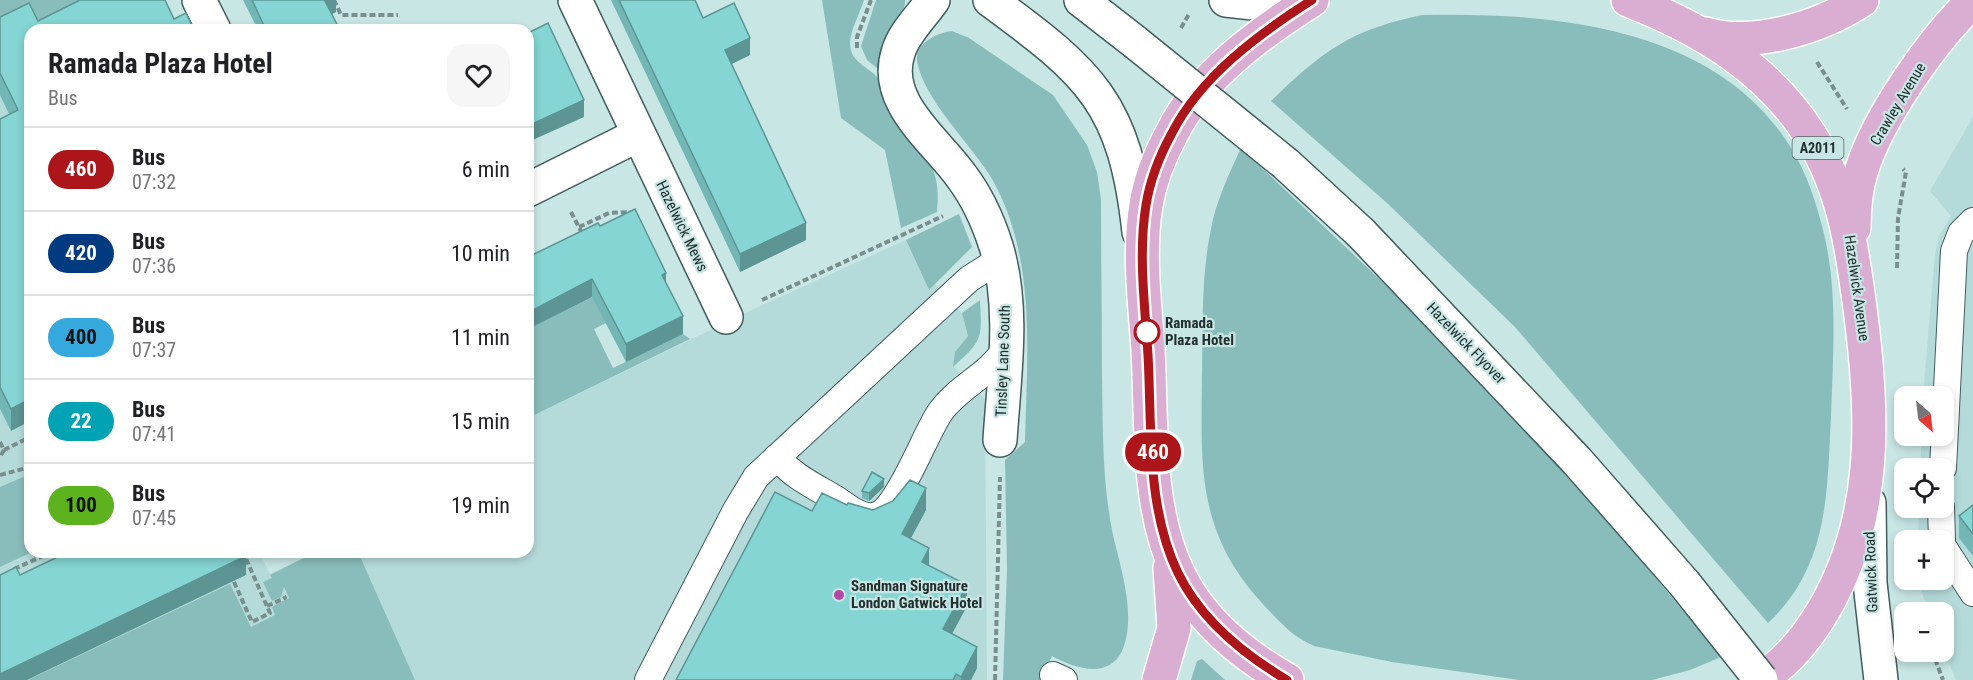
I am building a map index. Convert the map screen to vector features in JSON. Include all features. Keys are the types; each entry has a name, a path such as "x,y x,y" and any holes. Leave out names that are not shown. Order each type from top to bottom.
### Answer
{"main road":[{"path":"1159,680 1174,628 1174,595 1156,488 1142,257 1146,205 1153,176 1173,130 1185,113 1214,78 1247,47 1312,0"},
{"name":"Hazelwick Avenue","path":"1628,0 1693,30 1755,70 1777,91 1801,121 1832,177 1845,216 1854,258 1868,374 1869,463"},
{"path":"1656,0 1693,30"},
{"name":"A2011","path":"1693,30 1720,38 1743,40 1770,36 1827,18 1862,0"},
{"name":"Crawley Avenue","path":"1854,258 1855,202 1862,170 1874,141 1915,73 1961,12 1973,1"},
{"name":"A2011","path":"1760,680 1782,664 1805,639 1840,581 1858,530 1869,463"},
{"path":"1166,546 1179,576 1208,618 1253,658 1287,680"}],"street":[{"path":"199,0 211,24"},
{"name":"Hazelwick Mews","path":"575,0 726,317"},
{"name":"Tinsley Lane South","path":"933,0 899,48 896,70 898,86 909,112 958,171 976,200 989,226 999,260 1006,306 1006,348 1000,440"},
{"path":"990,0 1076,68 1107,109 1126,153 1136,199 1142,257"},
{"name":"Hazelwick Flyover","path":"1081,0 1286,164 1361,233 1577,461 1684,583 1760,680"},
{"path":"1226,0 1252,3 1284,0"},
{"path":"534,187 638,135"},
{"name":"Gatwick Road","path":"1869,463 1870,583 1881,680"}],"lane":[{"path":"1944,458 1954,251 1961,233 1973,220"},
{"path":"648,680 743,496 756,477 969,279 999,260"},
{"path":"777,457 788,469 856,512 864,515 878,514 894,498 943,408 995,363 1006,348"},
{"path":"1954,564 1973,593"}],"path":[{"path":"334,0 341,15 398,15"},
{"path":"1797,28 1853,120 1906,172"},
{"path":"579,228 609,213 632,212 667,195"},
{"path":"726,317 976,200"},
{"path":"0,458 4,450 24,440"},
{"path":"995,680 1000,440"},
{"path":"0,442 4,450"},
{"path":"0,475 24,469"},
{"path":"10,571 39,558"},
{"path":"234,582 252,622 270,613 246,558"},
{"path":"267,606 284,596"},
{"path":"1936,662 1943,680"}],"shaded area":[{"path":"0,0 24,24 24,558 262,558 270,574 303,558 534,558 534,415 754,309 906,240 929,290 935,284 962,313 968,336 955,352 954,367 985,399 987,680 0,680"},
{"path":"0,0 125,0 33,24 24,24 24,27 0,39"},
{"path":"822,0 864,0 852,33 851,51 854,57 881,82 891,112 932,167 938,194 937,212 901,228 885,150 841,118"},
{"path":"876,0 905,0 883,73 867,60 861,46"},
{"path":"1422,15 1524,17 1576,24 1627,35 1676,52 1720,75 1759,107 1797,158 1818,212 1831,279 1833,347 1828,473 1821,527 1814,553 1788,601 1768,623 1515,327 1387,203 1271,101 1306,69 1339,45 1375,28"},
{"path":"952,31 969,38 1053,95 1087,145 1097,172 1101,199 1105,476 1109,515 1126,593 1128,623 1122,651 1108,666 1090,669 1052,656 1041,680 1003,680 1007,570 1005,460 1025,442 1027,341 1023,274 1006,210 992,179 928,90 917,60 917,54 924,44 935,36"},
{"path":"1973,117 1973,680 1956,680 1949,662 1954,662 1954,602 1925,602 1921,590 1954,590 1954,530 1918,530 1919,518 1954,518 1954,458 1921,458 1921,446 1954,446 1954,386 1924,386 1935,254 1939,236 1951,216 1930,191"},
{"path":"1241,148 1428,325 1608,520 1721,657 1690,670 1652,680 1519,680 1392,662 1314,646 1292,633 1274,616 1240,576 1225,550 1214,523 1203,467 1203,301 1208,247 1216,208"},
{"path":"959,214 972,247 929,290 906,240"},
{"path":"599,294 612,320 594,329 613,368 683,334 690,339 534,415 534,325"},
{"path":"980,300 981,323 978,338 970,351 953,367 955,352 968,336 962,313"},
{"path":"24,477 24,556 0,567 0,487"},
{"path":"304,558 361,558 415,680 28,680 230,584 251,627 275,615 272,607 289,598 284,587 281,597 272,601 263,582 272,578 270,575"},
{"path":"1202,659 1225,680 1191,680 1197,661"}],"building":[{"path":"80,0 165,0 174,19 186,13 191,24 24,24 24,402 11,409 0,387 0,119 18,110 0,73 0,17 29,3 38,21"},
{"path":"252,0 327,0 325,1 337,24 263,24"},
{"path":"619,0 695,0 703,18 734,3 750,38 725,50 806,223 740,254"},
{"path":"548,23 584,100 534,123 534,30"},
{"path":"635,209 666,273 662,275 683,316 626,344 592,279 534,309 534,254 598,223 600,226"},
{"path":"872,472 884,479 869,493 862,491"},
{"name":"Sandman Signature London Gatwick Hotel","path":"910,480 926,488 902,534 929,548 922,562 967,585 943,629 977,647 961,677 956,674 953,680 676,680 775,492 812,511 822,493 847,505 848,503 873,510 893,501"},
{"path":"1973,505 1973,534 1959,516"},
{"path":"55,558 242,558 0,674 0,575 16,567 20,575"}],"bus line":[{"name":"460","path":"1287,680 1253,658 1208,618 1179,576 1166,546 1156,488 1142,257 1144,218 1148,196 1153,176 1173,130 1214,78 1254,41 1312,0"}],"place":[{"name":"Ramada Plaza Hotel","path":"1147,332"},
{"name":"Sandman Signature London Gatwick Hotel","path":"839,595"}]}
